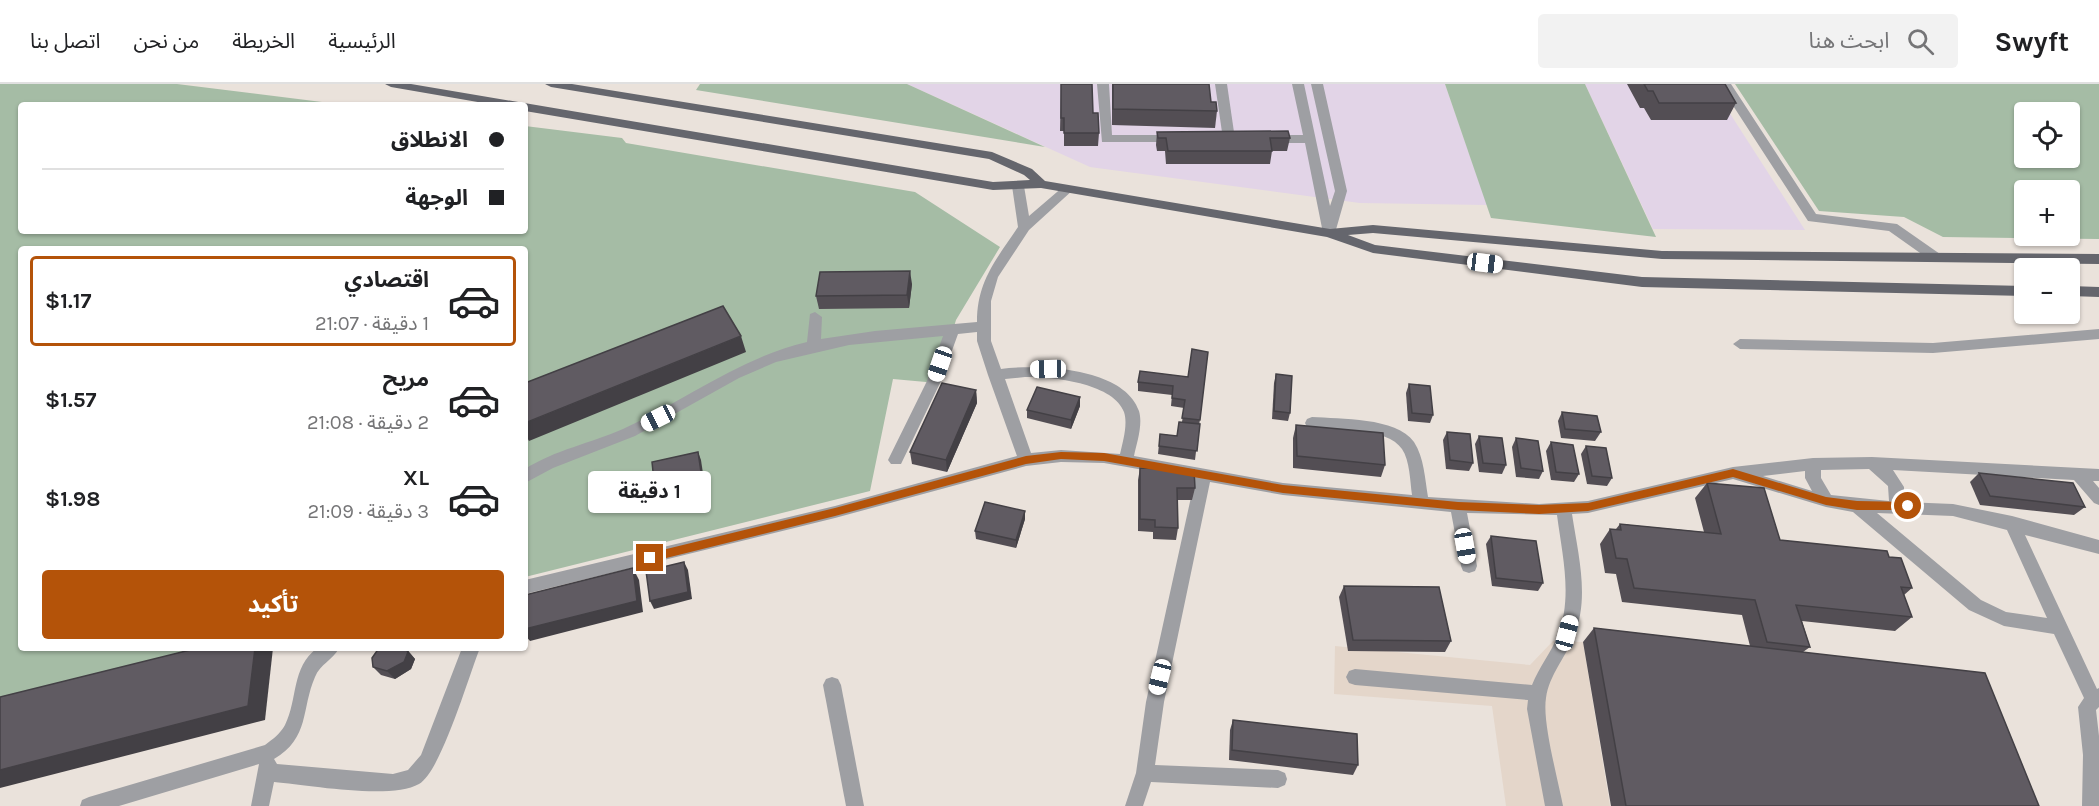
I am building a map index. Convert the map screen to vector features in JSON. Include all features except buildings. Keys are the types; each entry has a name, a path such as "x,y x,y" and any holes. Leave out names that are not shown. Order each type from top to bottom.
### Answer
{"main road":[{"path":"391,84 498,102"},
{"path":"551,84 992,156 1020,167 1041,184"},
{"path":"528,108 993,186 1041,184 1329,233 1373,249 1642,282 2014,291"},
{"path":"1329,233 1372,228 1662,255 2099,259"},
{"path":"2080,291 2099,292"}],"lane":[{"path":"1104,84 1106,139 1188,139"},
{"path":"1221,84 1235,139 1310,139"},
{"path":"1298,84 1329,233"},
{"path":"1317,84 1341,191 1329,233"},
{"path":"1725,84 1812,218 1892,228 1935,257"},
{"path":"1018,186 1024,228"},
{"path":"1026,460 995,375 982,327 984,301 992,276 1024,228 1068,189"},
{"path":"814,345 815,317"},
{"path":"528,475 545,465 631,432 749,366 814,345 982,327"},
{"path":"896,460 934,381 952,331"},
{"path":"1740,344 1933,348 2099,334"},
{"path":"995,375 1048,369 1077,375 1114,392 1127,402 1132,415 1126,461"},
{"path":"1311,423 1380,430 1401,437 1411,453 1421,503"},
{"path":"528,586 835,512 1026,460 1079,455 1126,461 1283,489 1458,506 1564,510 1610,503 1733,473 1814,464 1872,463 2099,475"},
{"path":"1872,463 1887,474 1897,488 1898,494 1894,506"},
{"path":"1814,464 1813,478 1826,501"},
{"path":"1733,473 1826,501 1857,506 1953,510 2095,542"},
{"path":"2078,474 2099,499"},
{"path":"1134,806 1145,773 1155,702 1203,475"},
{"path":"1458,506 1469,566"},
{"path":"1857,506 1975,605 2004,619 2060,627"},
{"path":"1554,806 1536,709 1536,693 1539,682 1561,647 1572,615 1573,579 1564,510"},
{"path":"2012,523 2096,698 2087,707 2086,719 2092,754 2091,806"},
{"path":"89,806 270,753 290,736 304,677 316,658 326,651"},
{"path":"266,772 393,783 414,777 428,761 470,651"},
{"path":"1355,677 1536,693"},
{"path":"832,685 855,806"},
{"path":"260,806 270,753"},
{"path":"1145,773 1278,779"}],"shaded area":[{"path":"907,84 1445,84 1487,205 1360,203 1090,167"},
{"path":"1585,84 1711,84 1805,230 1653,229"},
{"path":"1553,641 1583,642 1610,806 1506,806 1492,706 1334,694 1335,646 1530,665"}],"green space":[{"path":"0,84 177,84 322,102 18,102 18,234 528,234 528,126 622,138 626,143 915,192 1000,247 956,320 937,383 893,379 870,491 528,576 528,246 18,246 18,651 227,651 0,707"},
{"path":"700,84 907,84 1045,147 696,90"},
{"path":"1445,84 1585,84 1656,237 1491,218"},
{"path":"1735,84 2099,84 2099,239 2080,239 2080,180 2014,180 2014,238 1943,237 1904,217 1819,211"}],"route":[{"path":"650,558 835,512 1026,460 1079,455 1104,457 1283,489 1458,506 1564,510 1610,503 1733,473 1799,495 1826,501 1857,506 1908,506"}]}
